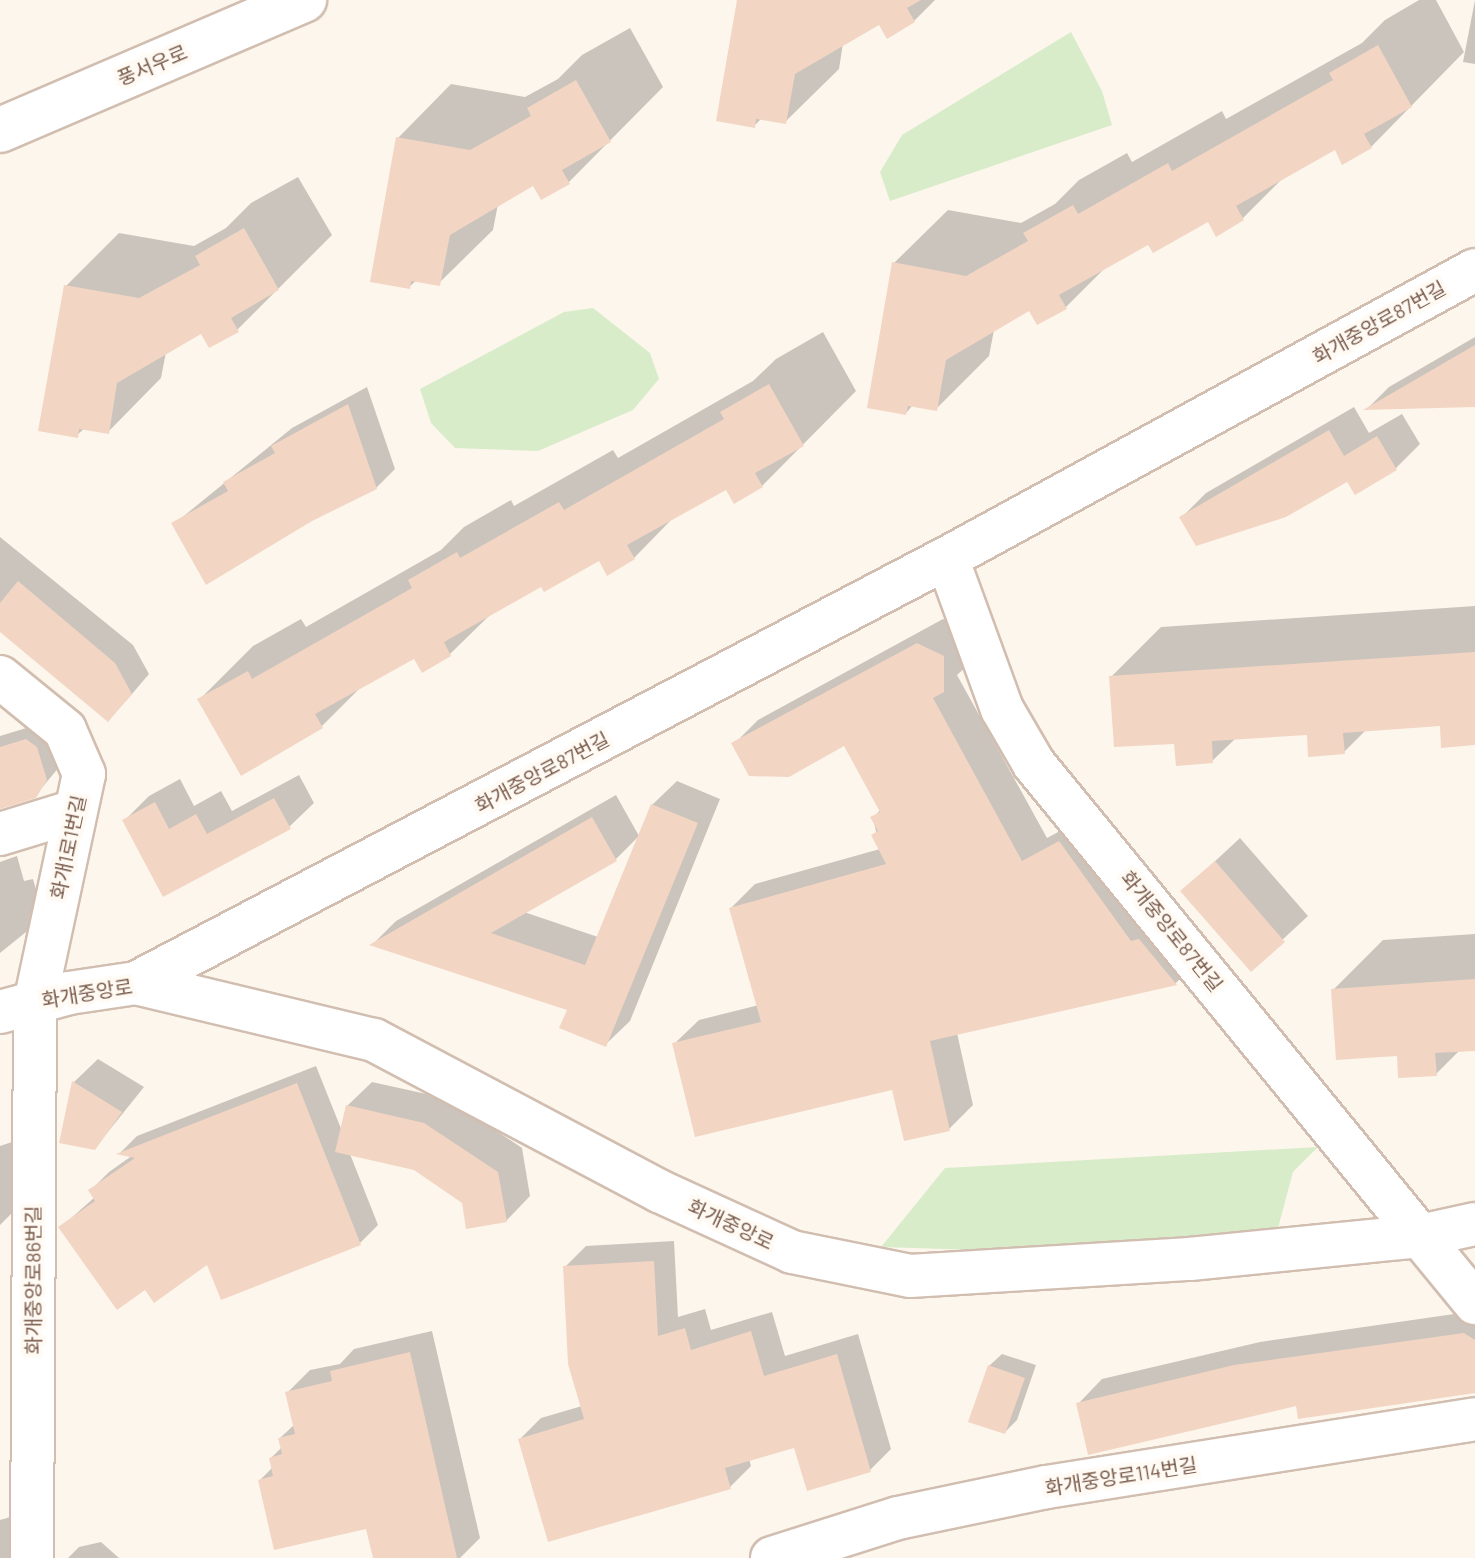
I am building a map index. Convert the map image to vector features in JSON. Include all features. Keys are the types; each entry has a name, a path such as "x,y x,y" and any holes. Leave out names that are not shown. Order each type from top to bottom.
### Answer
{"street":[{"name":"풍서우로","path":"0,130 304,0"},
{"name":"화개중앙로87번길","path":"136,983 947,558 1475,270"},
{"name":"화개중앙로87번길","path":"947,558 1002,709 1034,764 1420,1236"},
{"name":"화개1로1번길","path":"0,677 65,730 84,774 18,1007"},
{"path":"0,834 75,811"},
{"name":"화개중앙로","path":"18,1007 136,983 374,1040 659,1191 792,1252 910,1276 1190,1259 1420,1236 1475,1224"},
{"name":"화개중앙로86번길","path":"18,1007 32,1558"},
{"path":"1420,1236 1475,1303"},
{"name":"화개중앙로114번길","path":"772,1558 898,1518 1047,1487 1475,1419"}],"green space":[{"path":"1071,32 1102,91 1112,125 890,201 880,172 902,135"},
{"path":"593,308 650,353 659,379 633,410 538,451 455,448 431,423 420,389 564,312"},
{"path":"1318,1147 1293,1172 1278,1228 1071,1253 881,1247 945,1168"}],"building":[{"path":"737,0 921,0 907,8 915,22 887,39 879,25 795,74 786,124 756,119 755,128 716,121"},
{"path":"1378,45 1412,107 1364,134 1372,148 1342,165 1335,150 1236,206 1244,220 1216,237 1208,222 1153,253 1148,245 1059,295 1067,309 1037,325 1029,311 946,360 937,411 908,406 906,415 867,408 892,262 966,276 1028,241 1023,233 1073,205 1078,214 1168,163 1172,171 1333,80 1329,73"},
{"path":"576,80 611,142 562,170 570,184 541,200 533,186 450,235 440,286 411,281 410,289 370,282 396,137 470,150 531,116 527,108"},
{"path":"244,228 279,290 231,318 239,332 209,348 201,334 117,383 109,434 79,429 78,438 38,431 64,285 139,298 200,265 195,256"},
{"path":"1475,345 1475,407 1363,410"},
{"path":"769,384 804,446 755,473 763,487 734,504 726,490 627,545 635,559 607,576 599,561 544,592 541,587 444,642 451,656 422,673 414,659 315,714 323,728 241,776 197,699 248,671 252,679 412,588 408,580 457,552 460,558 559,502 564,510 724,419 720,412"},
{"path":"348,404 377,489 312,521 206,585 171,523 228,491 223,482 275,453 271,446"},
{"path":"1329,430 1344,456 1377,436 1397,470 1355,495 1347,482 1286,517 1196,546 1179,517"},
{"path":"18,581 115,663 132,694 108,722 0,632 0,603"},
{"path":"917,643 944,656 944,692 933,698 1022,861 1059,841 1131,941 1139,939 1177,985 930,1041 950,1131 904,1141 892,1090 695,1137 672,1043 761,1022 729,908 886,864 871,835 878,831 870,817 880,812 844,746 789,777 749,776 731,743"},
{"path":"1475,652 1475,745 1441,748 1440,726 1343,733 1345,754 1308,757 1307,735 1212,741 1213,763 1176,766 1174,744 1114,747 1109,676"},
{"path":"26,739 37,747 47,780 36,798 0,809 0,747"},
{"path":"274,798 291,829 163,897 122,820 155,802 169,829 196,814 207,834"},
{"path":"651,804 698,823 606,1047 559,1028 567,1010 369,945 592,817 617,861 491,933 585,965"},
{"path":"1215,861 1285,942 1251,972 1180,891"},
{"path":"1475,979 1475,1051 1435,1053 1437,1076 1398,1078 1397,1056 1336,1060 1331,989"},
{"path":"72,1081 122,1112 95,1150 59,1143"},
{"path":"297,1083 361,1245 221,1300 207,1265 154,1303 145,1290 117,1310 58,1227 95,1201 88,1190 135,1158 116,1154"},
{"path":"346,1105 424,1123 498,1172 507,1222 466,1229 462,1203 414,1170 335,1152"},
{"path":"654,1261 658,1336 685,1328 691,1350 751,1331 764,1376 837,1354 871,1472 807,1491 794,1448 725,1468 731,1489 548,1542 518,1439 584,1419 568,1364 563,1266"},
{"path":"1464,1333 1475,1340 1475,1393 1298,1419 1296,1406 1088,1455 1076,1403 1234,1365"},
{"path":"410,1352 457,1558 373,1558 366,1529 274,1550 258,1480 273,1476 269,1458 282,1454 278,1438 295,1434 285,1392 332,1381 330,1371"},
{"path":"988,1365 1025,1378 1005,1434 968,1422"}]}
